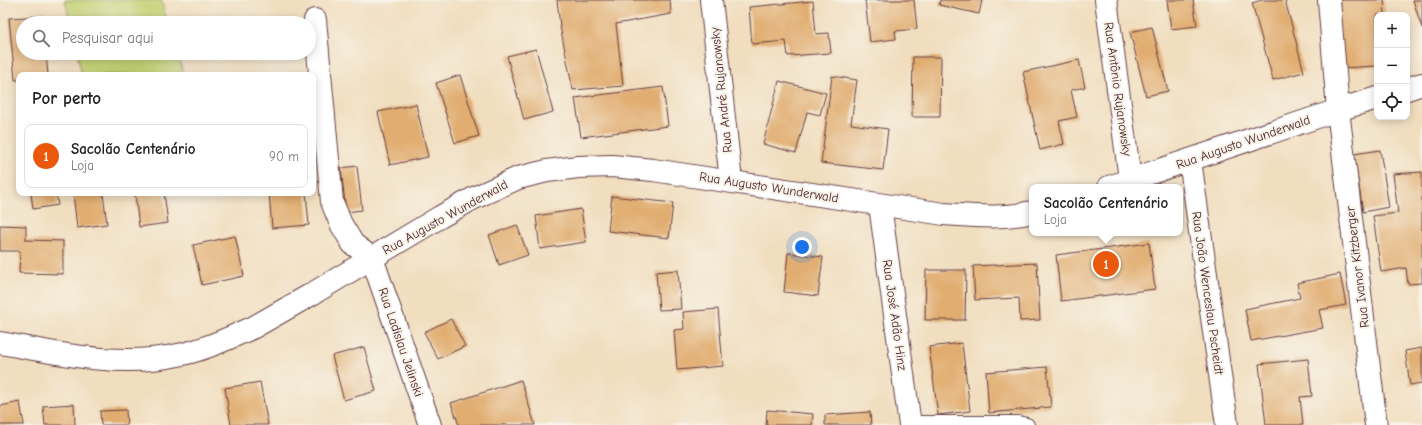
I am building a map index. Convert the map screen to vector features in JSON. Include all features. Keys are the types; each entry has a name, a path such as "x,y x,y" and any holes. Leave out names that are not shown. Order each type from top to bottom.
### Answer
{"street":[{"name":"Rua André Rujanowsky","path":"711,0 731,181"},
{"name":"Rua Antônio Rujanowsky","path":"1106,0 1130,179"},
{"name":"Rua Ivanor Kitzberger","path":"1329,0 1338,110 1376,425"},
{"path":"316,31 332,202 341,224 353,244 372,258"},
{"path":"1410,88 1422,84"},
{"name":"Rua Augusto Wunderwald","path":"1117,184 1374,99"},
{"name":"Rua João Wenceslau Pscheidt","path":"1190,160 1227,425"},
{"name":"Rua Augusto Wunderwald","path":"0,343 92,359 138,360 178,355 217,343 254,326 474,198 518,178 547,171 578,167 612,166 653,170 944,214 986,216 1021,215 1029,213"},
{"name":"Rua José Adão Hinz","path":"880,205 910,424"},
{"name":"Rua Ladislau Jelinski","path":"372,258 430,425"}],"lane":[{"path":"910,424 1018,423 1027,425"}],"green space":[{"path":"65,0 161,0 166,16 68,16"},
{"path":"79,60 179,60 183,72 81,72"}],"building":[{"path":"557,0 670,0 671,14 616,24 623,86 573,90 560,26"},
{"path":"865,0 914,0 917,29 895,31 896,39 870,42"},
{"path":"940,0 982,0 979,14 939,5"},
{"path":"1167,0 1193,0 1197,26 1171,29"},
{"path":"1262,0 1285,0 1304,72 1273,80 1252,3"},
{"path":"1337,0 1384,0 1385,12 1374,12 1374,66 1341,68"},
{"path":"1413,0 1422,0 1422,28"},
{"path":"813,1 816,34 829,33 831,53 788,56 786,41 752,44 749,7"},
{"path":"9,18 16,18 16,60 47,60 48,72 16,72 15,80"},
{"path":"1152,27 1168,91 1146,96 1130,32"},
{"path":"536,49 553,112 524,120 507,56"},
{"path":"913,57 941,57 940,117 912,117"},
{"path":"1079,60 1085,87 1071,90 1077,117 1059,121 1064,144 1040,150 1023,72"},
{"path":"460,75 479,136 455,143 436,83"},
{"path":"832,76 857,80 851,124 888,129 883,170 821,163"},
{"path":"779,81 826,93 820,115 807,112 796,153 763,144"},
{"path":"663,87 668,126 581,137 575,98"},
{"path":"416,104 428,157 390,165 378,112"},
{"path":"1380,150 1389,207 1363,212 1354,154"},
{"path":"357,166 362,210 346,212 341,168"},
{"path":"1422,172 1422,283 1408,284 1406,268 1381,272 1373,216 1398,213 1393,174"},
{"path":"31,196 56,196 58,205 33,209"},
{"path":"73,196 103,196 107,224 77,228"},
{"path":"135,196 164,196 168,223 139,227"},
{"path":"269,196 306,196 309,225 272,228"},
{"path":"612,196 673,203 669,238 608,231"},
{"path":"581,209 586,242 540,249 536,216"},
{"path":"0,225 26,226 26,240 63,241 63,274 19,273 20,251 0,251"},
{"path":"517,225 528,255 499,265 489,235"},
{"path":"235,236 244,276 202,285 193,245"},
{"path":"1149,243 1155,289 1061,301 1056,255"},
{"path":"788,253 823,257 818,296 784,292"},
{"path":"1037,263 1040,320 1020,321 1019,298 975,300 973,266"},
{"path":"678,270 681,309 659,310 656,272"},
{"path":"926,270 966,270 965,320 925,320"},
{"path":"1340,274 1346,305 1319,310 1323,328 1251,341 1245,309 1300,298 1297,283"},
{"path":"718,309 723,366 677,370 674,330 684,329 683,312"},
{"path":"451,319 465,346 438,359 424,332"},
{"path":"962,343 970,411 938,415 929,347"},
{"path":"364,347 376,391 344,400 332,356"},
{"path":"1422,348 1422,383 1410,385 1405,351"},
{"path":"1308,359 1312,396 1300,397 1303,425 1266,425 1259,364"},
{"path":"1047,367 1051,407 989,413 986,372"},
{"path":"521,380 535,425 459,425 451,403"},
{"path":"260,382 268,425 231,425 225,388"},
{"path":"20,402 24,425 0,425 0,406"},
{"path":"74,404 75,425 45,425 43,406"},
{"path":"126,410 127,425 101,425 100,411"},
{"path":"767,410 813,414 812,425 766,425"},
{"path":"870,412 871,425 825,425 825,415"}],"place":[{"name":"Sacolão Centenário","path":"1106,264"}]}
